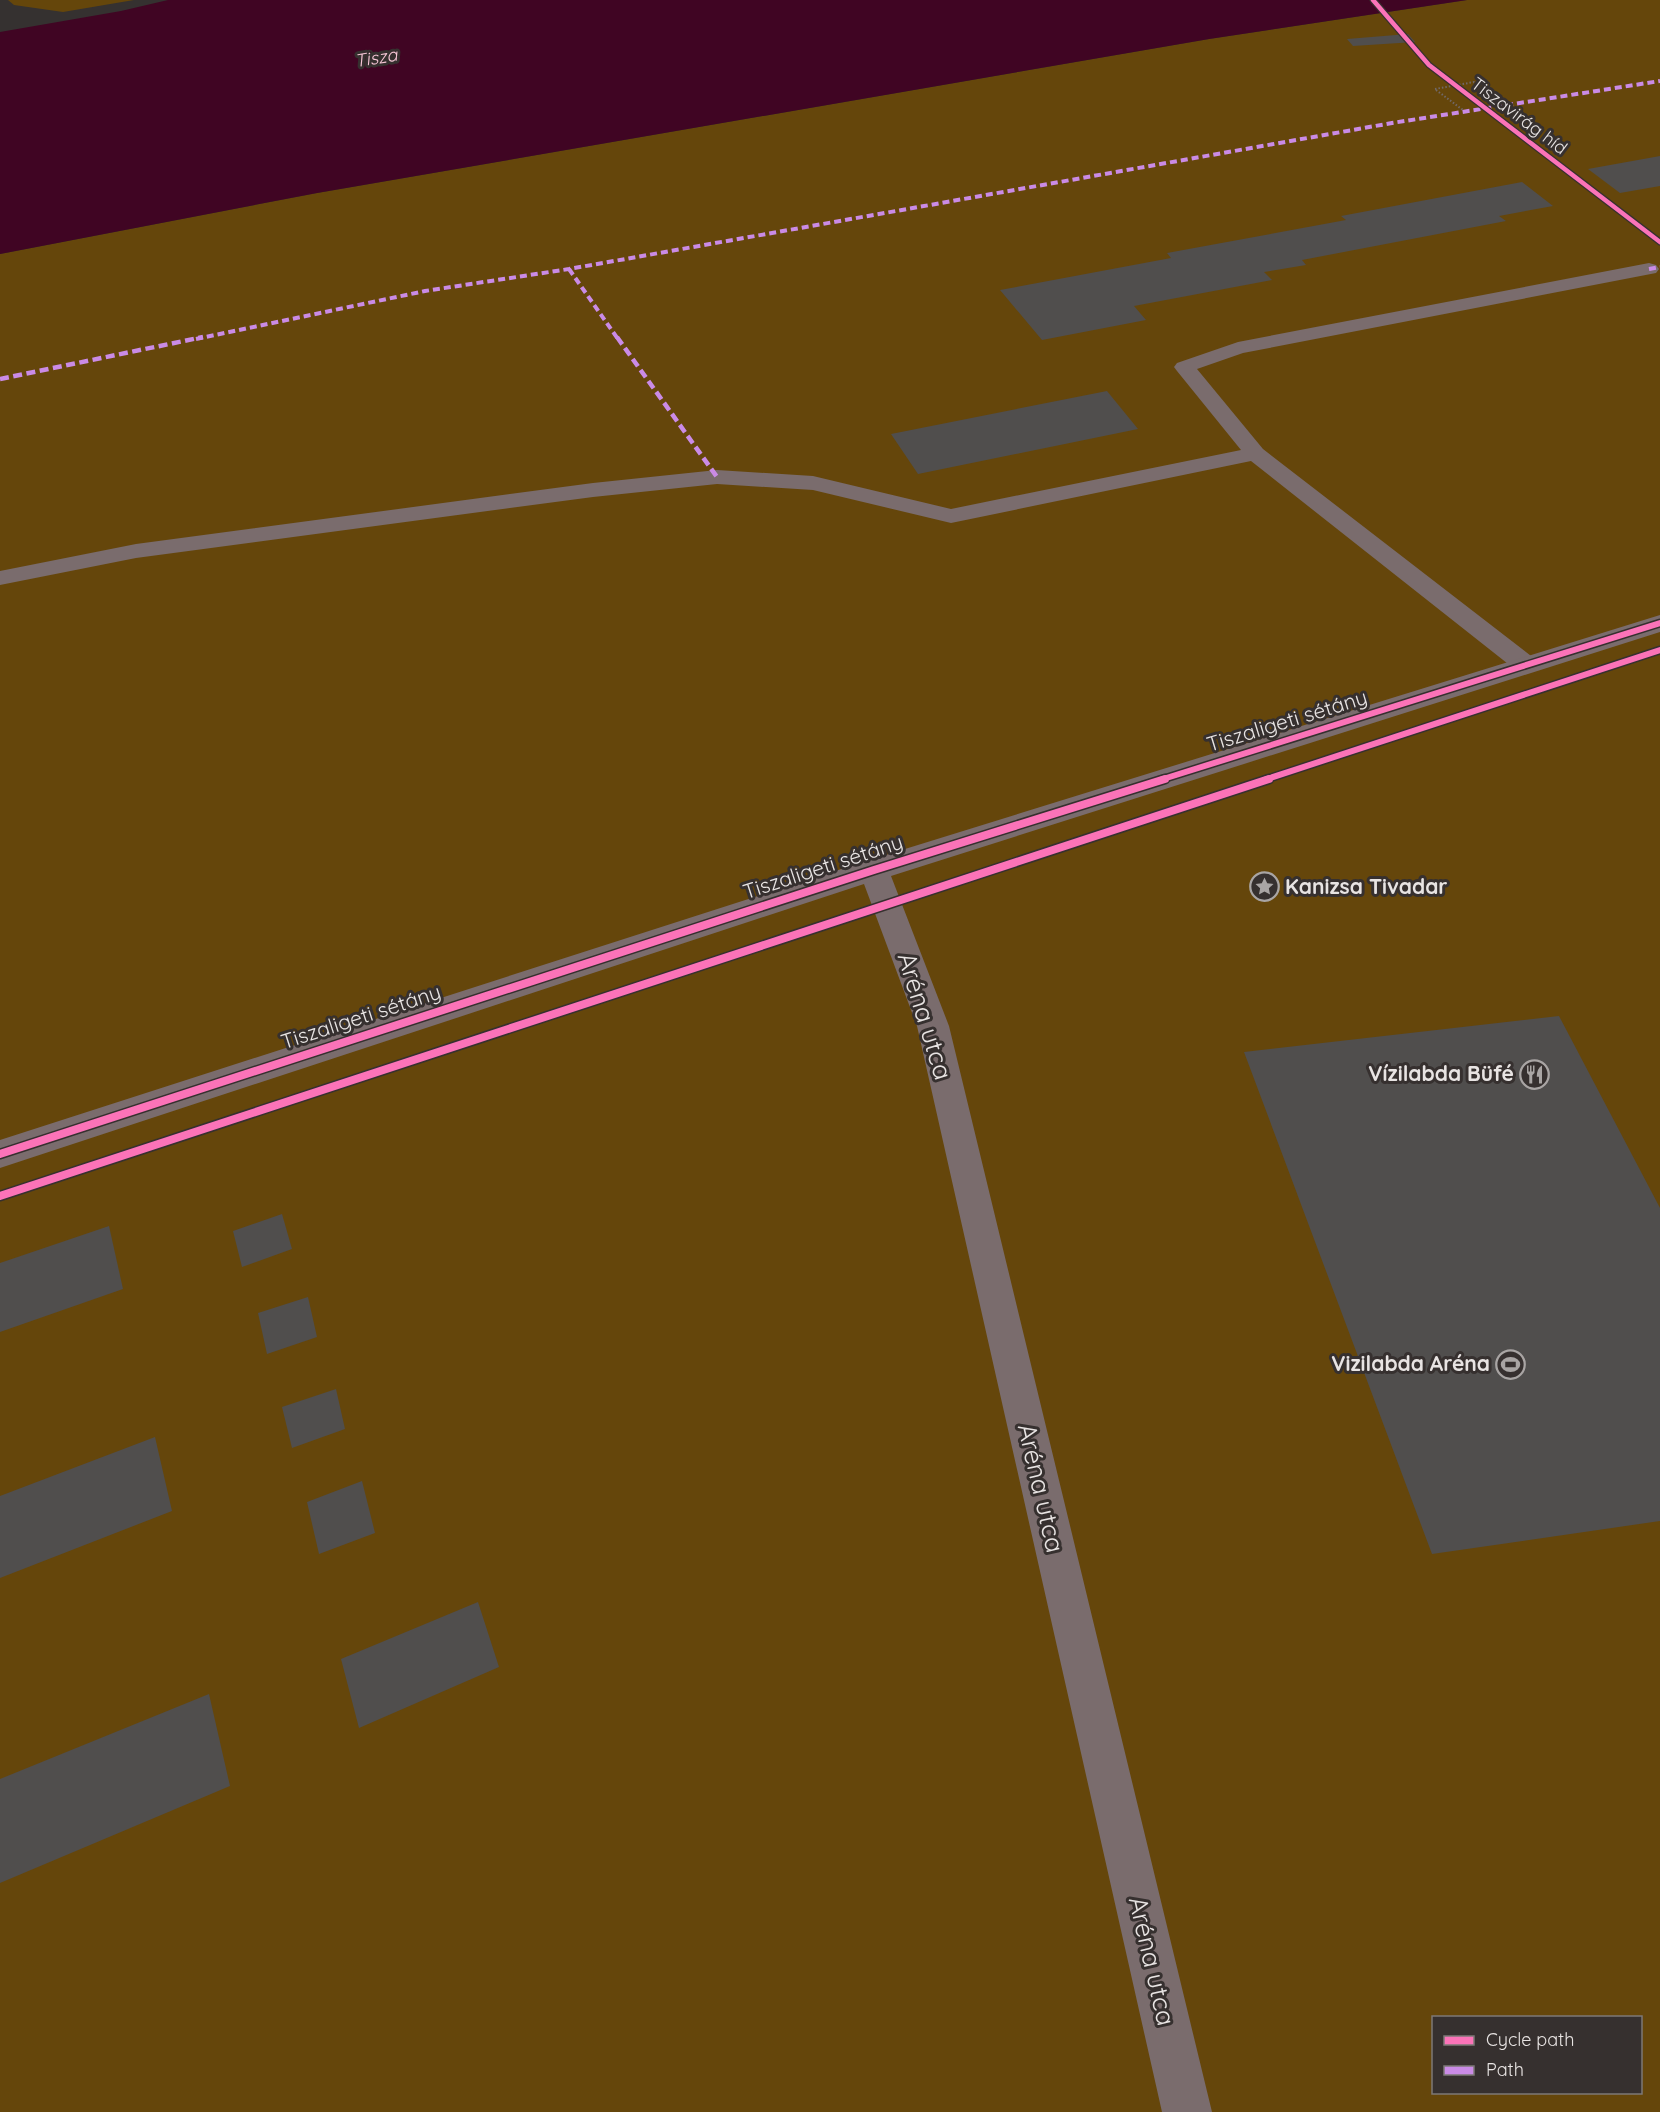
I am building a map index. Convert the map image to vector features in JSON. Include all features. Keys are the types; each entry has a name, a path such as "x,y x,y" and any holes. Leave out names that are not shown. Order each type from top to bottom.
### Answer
{"street":[{"name":"Tiszaligeti sétány","path":"0,1154 874,870 1660,624"},
{"name":"Aréna utca","path":"874,870 933,1026 1187,2112"}],"lane":[{"path":"1526,665 1255,454 1184,367 1238,348 1649,269"},
{"path":"0,578 136,551 593,490 717,477 813,483 951,516 1255,454"}],"path":[{"path":"1467,113 1435,89 1474,82 1508,106"}],"shaded area":[{"path":"8,0 134,0 63,12 14,5"},
{"path":"1467,0 1660,0 1660,2112 0,2112 0,254 317,193 1209,39"}],"water":[{"name":"Tisza","path":"168,0 1467,0 1209,39 317,193 0,254 0,32 121,11"}],"building":[{"path":"1408,34 1415,42 1353,46 1347,39"},
{"path":"1660,156 1660,186 1620,193 1588,169"},
{"path":"1522,182 1553,206 1499,216 1506,221 1302,260 1306,265 1264,272 1272,280 1134,306 1146,320 1042,340 1000,290 1171,258 1167,253 1346,220 1341,216"},
{"path":"1107,391 1138,429 918,474 891,434"},
{"name":"Vizilabda Aréna","path":"1559,1016 1660,1208 1660,1521 1432,1554 1244,1052"},
{"path":"282,1214 292,1249 242,1267 233,1231"},
{"path":"109,1226 123,1289 0,1332 0,1263"},
{"path":"308,1297 317,1337 267,1354 258,1313"},
{"path":"336,1389 345,1429 292,1448 282,1407"},
{"path":"155,1437 172,1511 0,1578 0,1496"},
{"path":"362,1481 375,1533 319,1554 307,1502"},
{"path":"478,1602 499,1667 359,1728 341,1659"},
{"path":"209,1694 230,1786 0,1883 0,1779"}],"marked path":[{"path":"0,379 425,291 569,269 1392,123 1660,81"},
{"path":"1649,269 1660,267"},
{"path":"569,269 717,477"}],"cycle path":[{"name":"Tiszavirág híd","path":"1373,0 1429,65 1660,242"},
{"path":"0,1154 874,870 1660,623"},
{"path":"0,1196 1660,650"}],"place":[{"name":"Kanizsa Tivadar","path":"1264,887"},
{"name":"Vízilabda Büfé","path":"1535,1074"},
{"name":"Vizilabda Aréna","path":"1511,1364"}]}
